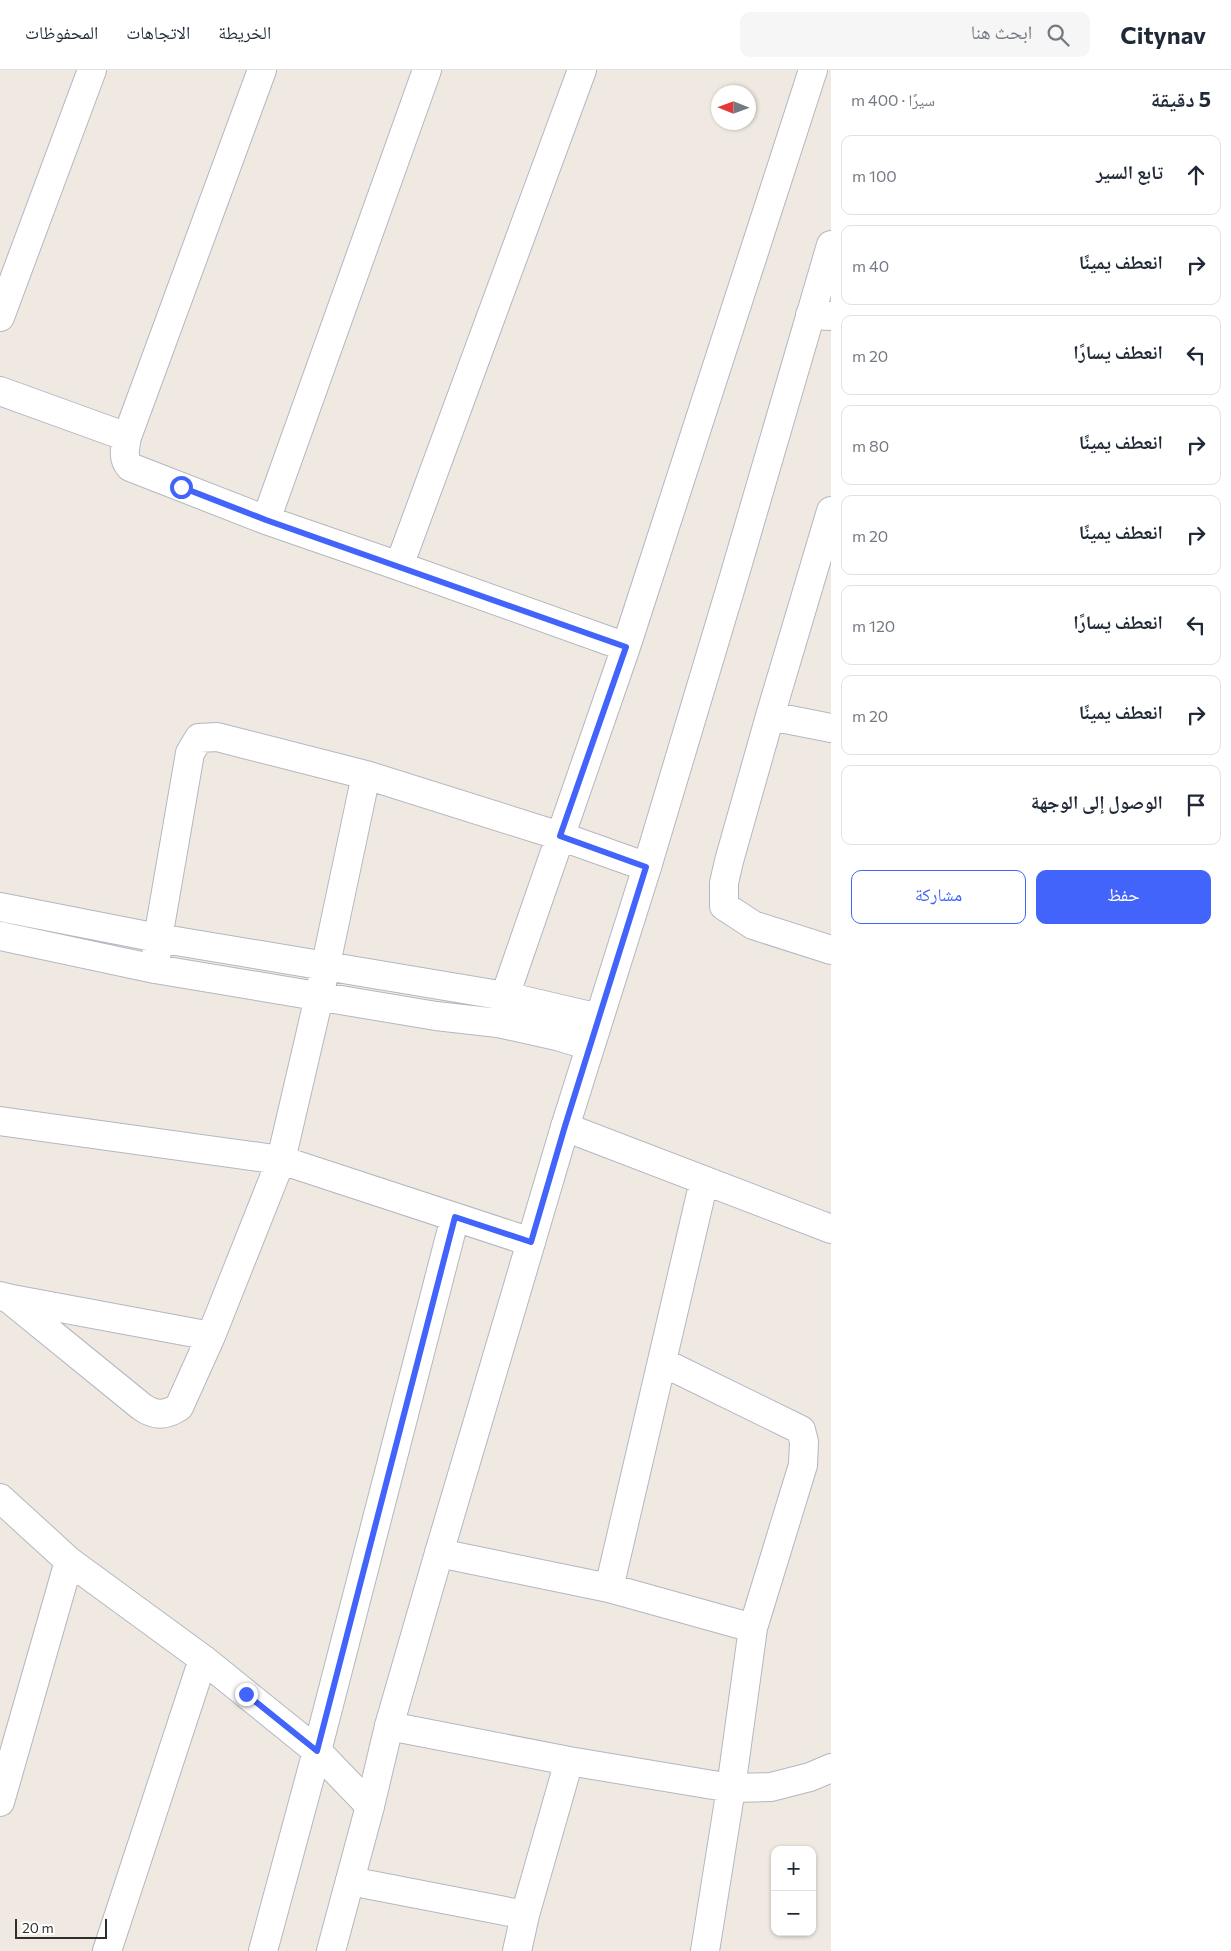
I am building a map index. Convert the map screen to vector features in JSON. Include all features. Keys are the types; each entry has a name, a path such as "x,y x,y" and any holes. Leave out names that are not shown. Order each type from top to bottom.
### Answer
{"street":[{"path":"0,317 92,70"},
{"path":"262,70 127,437 124,454 125,462 130,467 266,520 626,647"},
{"path":"266,520 427,70"},
{"path":"399,566 582,70"},
{"path":"498,1023 505,996 626,647 813,70"},
{"path":"330,1951 439,1552 565,1126 821,315 831,245"},
{"path":"0,391 127,437"},
{"path":"831,512 770,716 724,883 724,906 753,925 831,950"},
{"path":"770,716 831,728"},
{"path":"155,969 158,938 190,753 199,738 217,737 366,775 560,836 646,867"},
{"path":"4,1297 151,1413 161,1415 170,1413 179,1407 211,1336 281,1160 319,997 366,775"},
{"path":"0,906 158,938 505,996 599,1018"},
{"path":"0,936 155,969 436,1016 498,1023 557,1036 590,1046"},
{"path":"0,1120 281,1160 531,1242"},
{"path":"565,1126 831,1229"},
{"path":"609,1588 704,1181"},
{"path":"263,1951 317,1751 455,1217"},
{"path":"4,1297 211,1336"},
{"path":"662,1362 800,1430 804,1442 802,1465 753,1628 731,1788 705,1951"},
{"path":"0,1498 69,1561 203,1659 317,1751 370,1806"},
{"path":"439,1552 609,1588 753,1628"},
{"path":"0,1802 69,1561"},
{"path":"107,1951 203,1659"},
{"path":"390,1726 569,1762 731,1788 771,1787 810,1777 831,1768"},
{"path":"517,1951 525,1916 569,1762"},
{"path":"350,1881 525,1916"}],"route":[{"path":"181,487 266,520 626,647 560,836 646,867 565,1126 531,1242 455,1217 317,1751 246,1694"}]}
